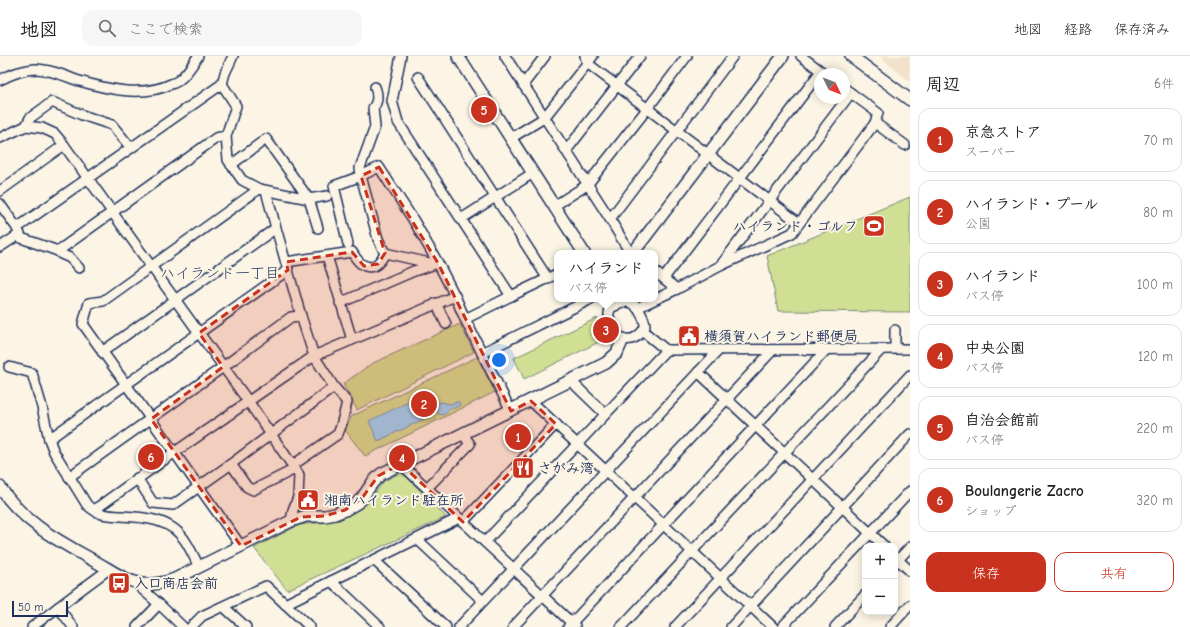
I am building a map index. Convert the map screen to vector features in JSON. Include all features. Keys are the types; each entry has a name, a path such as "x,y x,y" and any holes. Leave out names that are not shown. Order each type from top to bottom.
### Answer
{"street":[{"path":"0,80 14,73 35,69 51,72 97,86 135,92 151,91 162,89 179,80 198,56"},
{"path":"0,246 89,178 222,84 225,73 233,56"},
{"path":"401,56 392,101 398,122 511,296"},
{"path":"458,56 582,250"},
{"path":"505,56 629,250"},
{"path":"523,85 545,56"},
{"path":"566,151 640,56"},
{"path":"554,206 587,186 686,56"},
{"path":"610,219 733,56"},
{"path":"633,250 784,56"},
{"path":"801,56 818,68"},
{"path":"851,56 910,100"},
{"path":"511,138 544,118 588,58 617,86 799,223"},
{"path":"418,77 548,279"},
{"path":"664,278 814,83"},
{"path":"222,84 236,106 226,136 228,160 242,180 262,190 308,199 327,196"},
{"path":"375,87 378,93 375,105 372,108 375,127 360,168 378,239 385,253"},
{"path":"658,298 720,266 792,233 875,123 878,113 850,92"},
{"path":"26,126 30,118 52,102 82,115 112,125 131,148"},
{"path":"720,266 769,201 837,104"},
{"path":"875,123 905,145"},
{"path":"0,138 26,126 42,128 55,134 64,144 224,367 299,475 298,497 291,521"},
{"path":"58,251 216,138 226,136"},
{"path":"231,165 266,140 308,199 318,228"},
{"path":"0,191 64,144"},
{"path":"348,244 334,186 361,176 379,167 414,221 455,296 511,411"},
{"path":"461,219 533,173"},
{"path":"231,464 246,487 253,490 294,467 338,434 347,402 334,387 314,356 276,228 262,190"},
{"path":"241,546 83,324 89,303 103,301 151,266 262,190"},
{"path":"0,204 19,231 21,238 58,251 70,258 79,268"},
{"path":"102,352 276,228"},
{"path":"49,440 199,333 287,266 327,256 352,252 359,262 367,267 378,264 385,253"},
{"path":"385,253 436,263"},
{"path":"327,256 352,340"},
{"path":"340,303 436,263"},
{"path":"658,274 677,289"},
{"path":"465,319 554,276"},
{"path":"94,510 137,478 314,356 455,296"},
{"path":"482,353 585,302"},
{"path":"613,302 630,302 638,308 645,322 645,328 637,337 623,339 617,335 608,318 613,302"},
{"path":"638,308 650,302"},
{"path":"436,304 446,324"},
{"path":"69,477 224,367 291,317 301,316"},
{"path":"894,330 895,348"},
{"path":"643,331 666,350 910,348"},
{"path":"0,487 16,508 34,524 50,535 124,578 142,584 163,583 175,579 291,521 306,516 325,516 335,514 345,510 362,498 378,476 601,367 611,360 617,353 623,339"},
{"path":"401,464 542,595 572,626 664,524 827,349"},
{"path":"621,627 882,349"},
{"path":"485,542 666,350"},
{"path":"459,627 719,350"},
{"path":"513,627 773,350"},
{"path":"9,367 32,373 42,407 49,440 54,452 87,505 104,516 154,519 167,525 179,533 186,541 199,567"},
{"path":"698,372 880,543"},
{"path":"571,381 605,414"},
{"path":"675,627 813,479 908,381"},
{"path":"137,478 153,503 173,504 231,464 334,387"},
{"path":"531,401 773,627"},
{"path":"285,604 417,539 461,520 556,424"},
{"path":"731,627 910,434"},
{"path":"427,488 470,444 465,437"},
{"path":"782,627 910,491"},
{"path":"417,539 483,601"},
{"path":"898,558 910,547"},
{"path":"374,560 446,627"},
{"path":"898,562 910,571"},
{"path":"32,627 109,569"},
{"path":"133,581 183,627"},
{"path":"331,581 380,627"},
{"path":"191,627 202,616 266,586 304,625"},
{"path":"835,627 862,598"},
{"path":"138,627 159,604"},
{"path":"890,627 910,605"},
{"path":"58,607 73,627"},
{"path":"224,607 246,627"}],"highlighted area":[{"path":"379,167 438,263 511,411 531,401 556,424 463,522 401,464 378,476 362,498 345,510 325,516 301,517 241,546 151,419 223,367 199,333 288,270 286,262 352,252 364,266 378,264 385,253 361,176"}],"shaded area":[{"path":"880,56 910,56 910,82 883,59"}],"green space":[{"name":"ハイランド・ゴルフ","path":"910,197 910,312 778,311 767,256"},
{"path":"597,318 607,338 524,379 514,358"},
{"path":"460,324 474,352 357,410 343,384 371,364"},
{"path":"477,357 495,392 365,456 345,430 352,416"},
{"path":"402,472 446,517 287,590 254,548 299,525 340,520 366,505 384,481"}],"water":[{"path":"419,397 428,417 378,441 369,421"},
{"path":"441,402 450,404 459,402 460,405 455,408 450,408 446,414 441,415 435,408 437,404"}],"place":[{"name":"自治会館前","path":"484,110"},
{"name":"ハイランド・ゴルフ","path":"874,226"},
{"name":"ハイランド","path":"606,330"},
{"name":"横須賀ハイランド郵便局","path":"689,336"},
{"name":"ハイランド・プール","path":"424,404"},
{"name":"京急ストア","path":"518,437"},
{"name":"Boulangerie Zacro","path":"151,457"},
{"name":"中央公園","path":"402,458"},
{"name":"さがみ湾","path":"523,468"},
{"name":"湘南ハイランド駐在所","path":"308,500"},
{"name":"入口商店会前","path":"119,583"}],"district":[{"name":"ハイランド一丁目","path":"220,273"}]}
